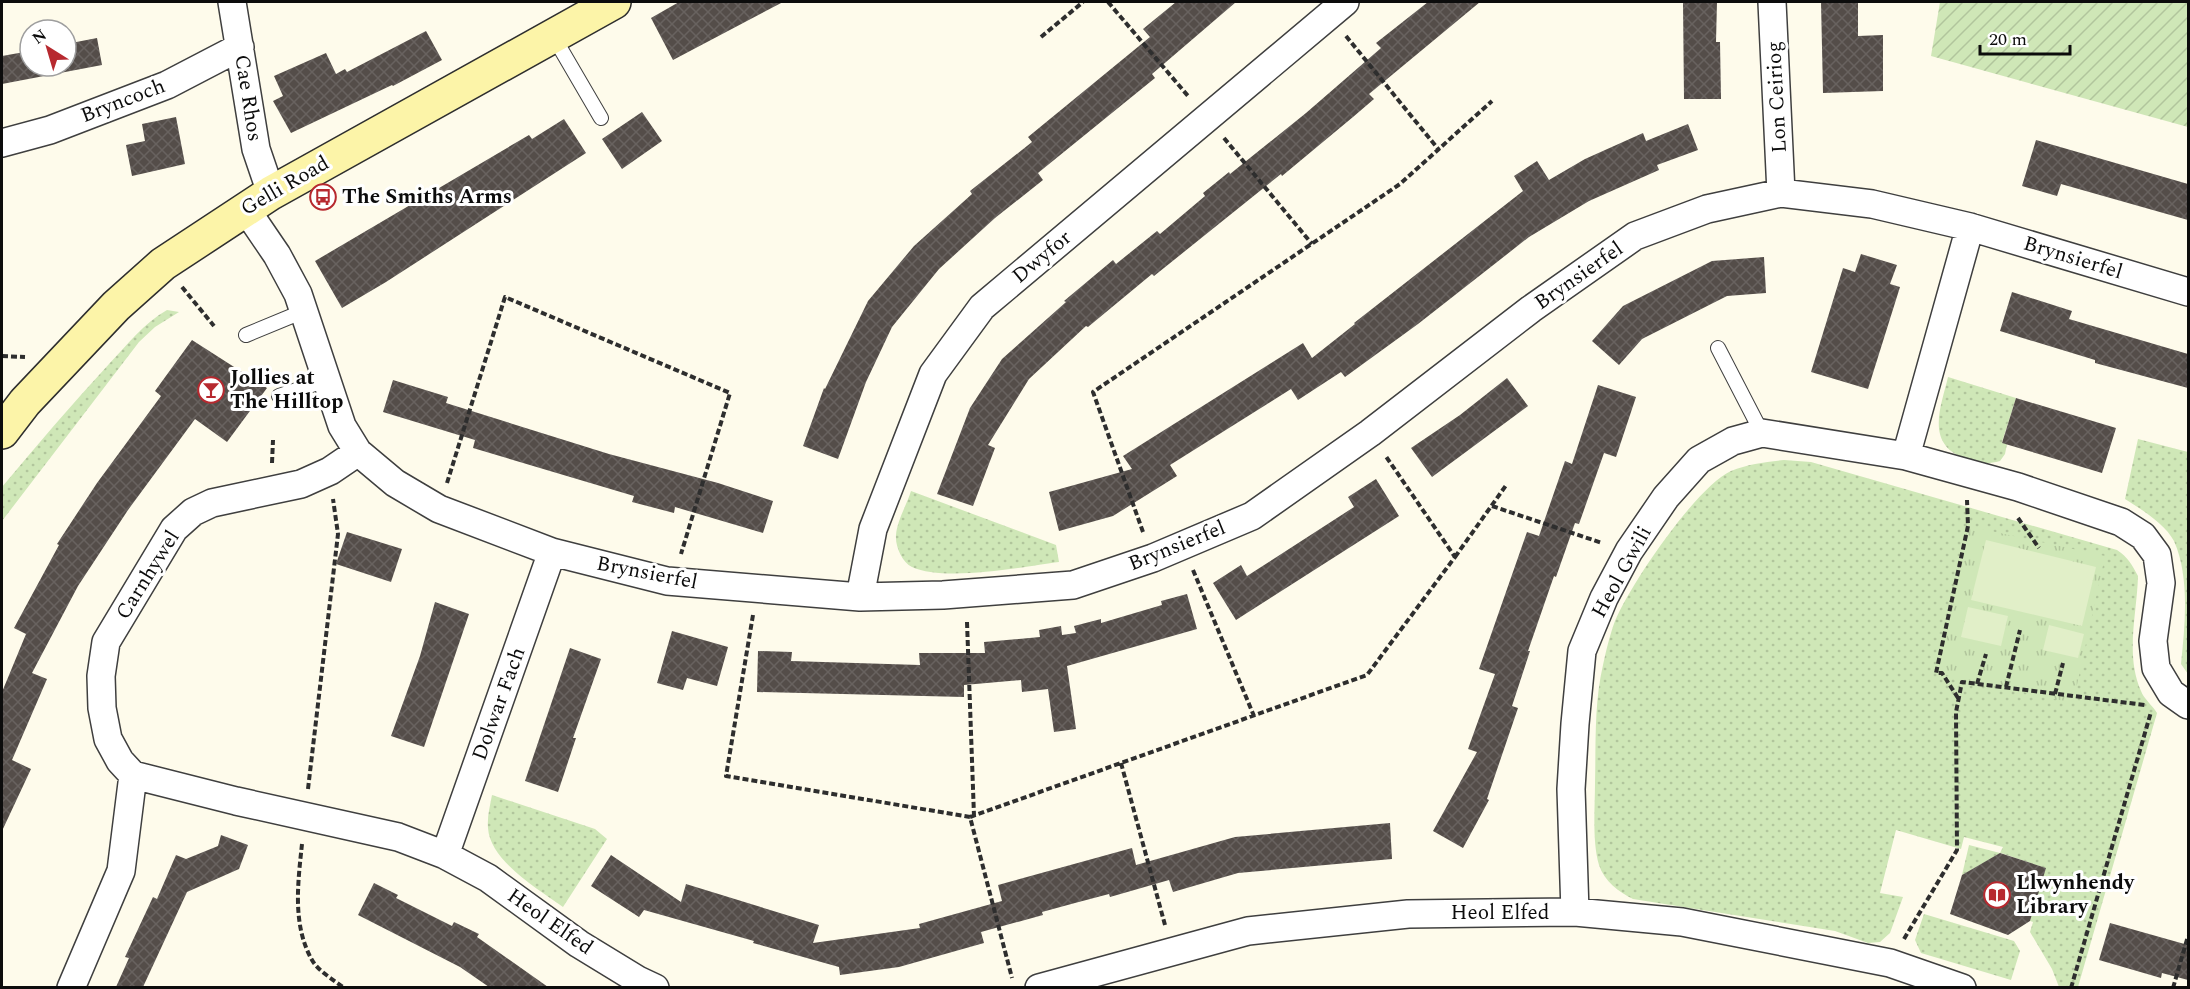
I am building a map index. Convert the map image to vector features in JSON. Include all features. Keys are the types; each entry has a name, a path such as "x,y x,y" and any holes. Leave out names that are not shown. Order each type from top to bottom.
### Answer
{"main road":[{"name":"Gelli Road","path":"2,432 25,402 116,306 164,264 258,201 552,34 614,2"}],"street":[{"name":"Cae Rhos","path":"232,2 256,149 258,201"},
{"name":"Lon Ceiriog","path":"1772,2 1781,193"},
{"name":"Dwyfor","path":"860,597 873,529 933,374 982,307 1337,8"},
{"name":"Bryncoch","path":"2,143 50,130 167,85 240,47"},
{"name":"Brynsierfel","path":"258,201 277,255 298,294 342,426 358,452 395,483 439,509 552,552 673,581 860,597 965,593 1073,585 1153,558 1252,516 1370,433 1531,309 1635,236 1707,209 1781,193 1872,204 1970,227 2188,292"},
{"path":"1906,456 1970,227"},
{"name":"Heol Gwili","path":"1575,912 1571,789 1582,651 1604,598 1629,551 1666,497 1699,460 1732,441 1762,433 1906,456 1966,472 2121,522 2143,536 2157,555 2161,583 2153,641 2156,668 2171,693 2188,705"},
{"name":"Carnhywel","path":"133,775 120,761 108,739 102,708 102,664 106,642 174,529 193,512 212,503 301,484 330,471 358,452"},
{"name":"Dolwar Fach","path":"445,855 552,552"},
{"path":"71,987 121,872 133,775 236,801 398,837 445,855"},
{"name":"Heol Elfed","path":"445,855 488,878 579,944 638,980 655,987"},
{"name":"Heol Elfed","path":"1039,987 1248,931 1408,914 1575,912 1682,922 1890,963 1958,987"}],"lane":[{"path":"552,34 601,118"},
{"path":"246,335 304,311"},
{"path":"1718,348 1762,433"},
{"path":"279,396 326,380"}],"path":[{"path":"1041,38 1083,2"},
{"path":"1108,2 1312,244"},
{"path":"1337,8 1439,150"},
{"path":"1153,558 1094,392 1400,184 1492,101"},
{"path":"164,264 214,326"},
{"path":"439,509 506,297 730,393 673,581"},
{"path":"1370,433 1455,557"},
{"path":"330,471 338,534 298,886 300,929 313,961 344,987"},
{"path":"1959,698 1942,673 1936,673 1968,526 1966,472"},
{"path":"757,588 726,776 972,817 1367,675 1507,484"},
{"path":"1492,506 1629,551"},
{"path":"1183,546 1254,716"},
{"path":"965,593 972,817 1015,987"},
{"path":"2007,687 2020,630"},
{"path":"1977,684 1986,654"},
{"path":"2055,694 2063,663"},
{"path":"1890,963 1957,850 1956,712 1962,682 2153,706 2071,987"},
{"path":"1121,763 1172,952"},
{"path":"2174,987 2188,936"}],"green space":[{"path":"1940,2 2188,2 2188,127 1931,56"},
{"path":"167,310 179,312 155,327 139,342 2,521 2,487 129,342 151,321"},
{"path":"1948,377 2016,398 2002,442 2007,444 2005,454 2000,461 1986,463 1973,461 1952,451 1944,443 1939,423"},
{"path":"2138,439 2188,452 2188,674 2181,664 2185,601 2182,570 2174,541 2152,517 2125,499"},
{"path":"1784,460 1811,462 2117,550 2127,558 2136,572 2138,576 2133,649 2136,677 2142,694 2157,713 2078,987 2059,987 2052,969 2030,932 2033,922 2030,921 2045,868 2001,853 1962,875 1969,845 2000,853 2003,847 1964,837 1961,849 1896,830 1880,893 1903,897 1890,933 1880,942 1868,943 1835,931 1633,899 1622,893 1601,871 1595,835 1597,709 1603,665 1615,621 1649,562 1700,496 1731,471 1750,465"},
{"path":"911,491 1056,545 1059,562 1005,570 963,573 926,571 912,567 902,558 896,539 898,524"},
{"path":"1968,526 2105,556 2073,703 1936,673"},
{"path":"1986,540 2096,567 2082,626 1971,600"},
{"path":"1968,607 2008,616 2001,646 1961,637"},
{"path":"2049,625 2084,634 2078,658 2043,650"},
{"path":"492,795 595,829 607,839 563,907 517,873 497,852 488,828"},
{"path":"1924,914 2014,941 2020,951 2011,980 1921,953 1915,940"}],"building":[{"path":"679,2 783,2 673,60 651,18"},
{"path":"1176,2 1236,2 1152,74 1155,78 1038,173 1043,180 995,218 939,269 892,327 866,382 838,459 803,446 824,388 868,301 914,246 972,194 970,191 1032,142 1028,137 1150,37 1143,29"},
{"path":"1428,2 1480,2 1369,94 1374,99 1353,117 1282,176 1281,174 1154,276 1152,274 1088,327 1086,326 1029,379 988,445 995,448 973,506 937,494 970,408 1002,359 1066,302 1064,301 1113,260 1116,264 1157,231 1160,234 1205,196 1203,193 1306,113 1381,48 1376,43"},
{"path":"1683,2 1717,2 1716,42 1720,42 1721,99 1684,99"},
{"path":"1821,2 1858,2 1858,36 1883,35 1883,91 1823,93"},
{"path":"426,31 442,60 393,86 291,133 273,101 283,96 274,76 326,53 336,74 345,69 347,72"},
{"path":"97,38 102,65 78,70 78,42"},
{"path":"18,53 18,78 34,78 2,84 2,56"},
{"path":"642,112 662,141 622,169 602,139"},
{"path":"176,117 185,164 132,176 126,145 145,141 142,124"},
{"path":"564,119 586,153 342,308 315,261 529,135 532,139"},
{"path":"1688,124 1698,150 1657,165 1659,170 1589,201 1529,237 1418,324 1345,377 1341,372 1298,400 1291,389 1170,465 1177,476 1113,516 1059,531 1049,492 1132,469 1123,456 1303,343 1312,358 1523,191 1514,176 1537,161 1549,180 1585,159 1643,133 1646,141"},
{"path":"2036,140 2188,184 2188,220 2061,184 2057,196 2022,186"},
{"path":"1861,254 1897,265 1890,284 1900,287 1868,389 1811,372 1843,268 1855,272"},
{"path":"1764,257 1766,293 1727,296 1642,339 1619,365 1592,341 1623,306 1712,261"},
{"path":"2012,292 2072,311 2069,319 2188,354 2188,388 2095,363 2095,360 2000,331"},
{"path":"192,340 267,388 227,442 195,419 128,510 78,586 32,673 47,679 12,760 31,769 2,831 2,692 26,634 14,628 59,545 57,544 97,483 161,396 155,391"},
{"path":"1507,378 1528,406 1432,477 1411,448 1460,415"},
{"path":"393,380 448,397 446,403 609,454 718,483 773,501 763,533 675,507 674,513 632,502 634,496 473,448 475,440 383,412"},
{"path":"1598,385 1636,397 1616,457 1604,453 1579,524 1575,523 1556,577 1554,576 1512,706 1518,708 1487,799 1489,800 1463,848 1433,831 1477,752 1468,749 1495,674 1479,669 1527,532 1539,536 1565,461 1572,464"},
{"path":"2016,398 2116,428 2102,473 2002,443"},
{"path":"1376,479 1399,516 1236,620 1213,583 1241,565 1247,576 1354,507 1348,497"},
{"path":"347,532 402,549 391,582 336,564"},
{"path":"1187,594 1197,629 1067,666 1076,729 1054,732 1048,689 1022,692 1021,680 964,685 964,697 757,692 758,651 792,652 791,661 920,665 919,653 985,653 984,642 1040,637 1039,630 1061,626 1062,635 1076,633 1074,626 1101,619 1101,623 1162,605 1161,601"},
{"path":"435,602 469,614 424,747 391,736 420,656"},
{"path":"672,631 728,647 717,686 687,678 683,690 657,683"},
{"path":"570,648 601,659 573,738 576,738 558,792 525,781"},
{"path":"1390,823 1392,859 1238,873 1173,892 1169,880 1110,897 1109,894 1042,912 1043,915 981,932 984,943 899,967 840,975 839,967 753,943 754,941 644,910 639,917 591,886 611,855 681,902 686,884 819,925 813,943 920,928 919,924 1002,901 998,885 1132,848 1136,865 1235,837"},
{"path":"221,835 248,845 239,869 187,892 143,987 116,987 129,958 125,957 153,897 157,899 176,855 186,859 218,846"},
{"name":"Llwynhendy Library","path":"2000,853 2046,868 2030,921 2008,935 1950,914 1962,875"},
{"path":"374,883 398,895 396,898 452,926 454,922 479,934 477,937 548,987 489,987 460,967 358,915"},
{"path":"2110,923 2188,945 2188,980 2162,973 2161,978 2099,960"}],"place":[{"name":"The Smiths Arms","path":"323,197"},
{"name":"Jollies at The Hilltop","path":"211,390"},
{"name":"Llwynhendy Library","path":"1997,895"}]}
